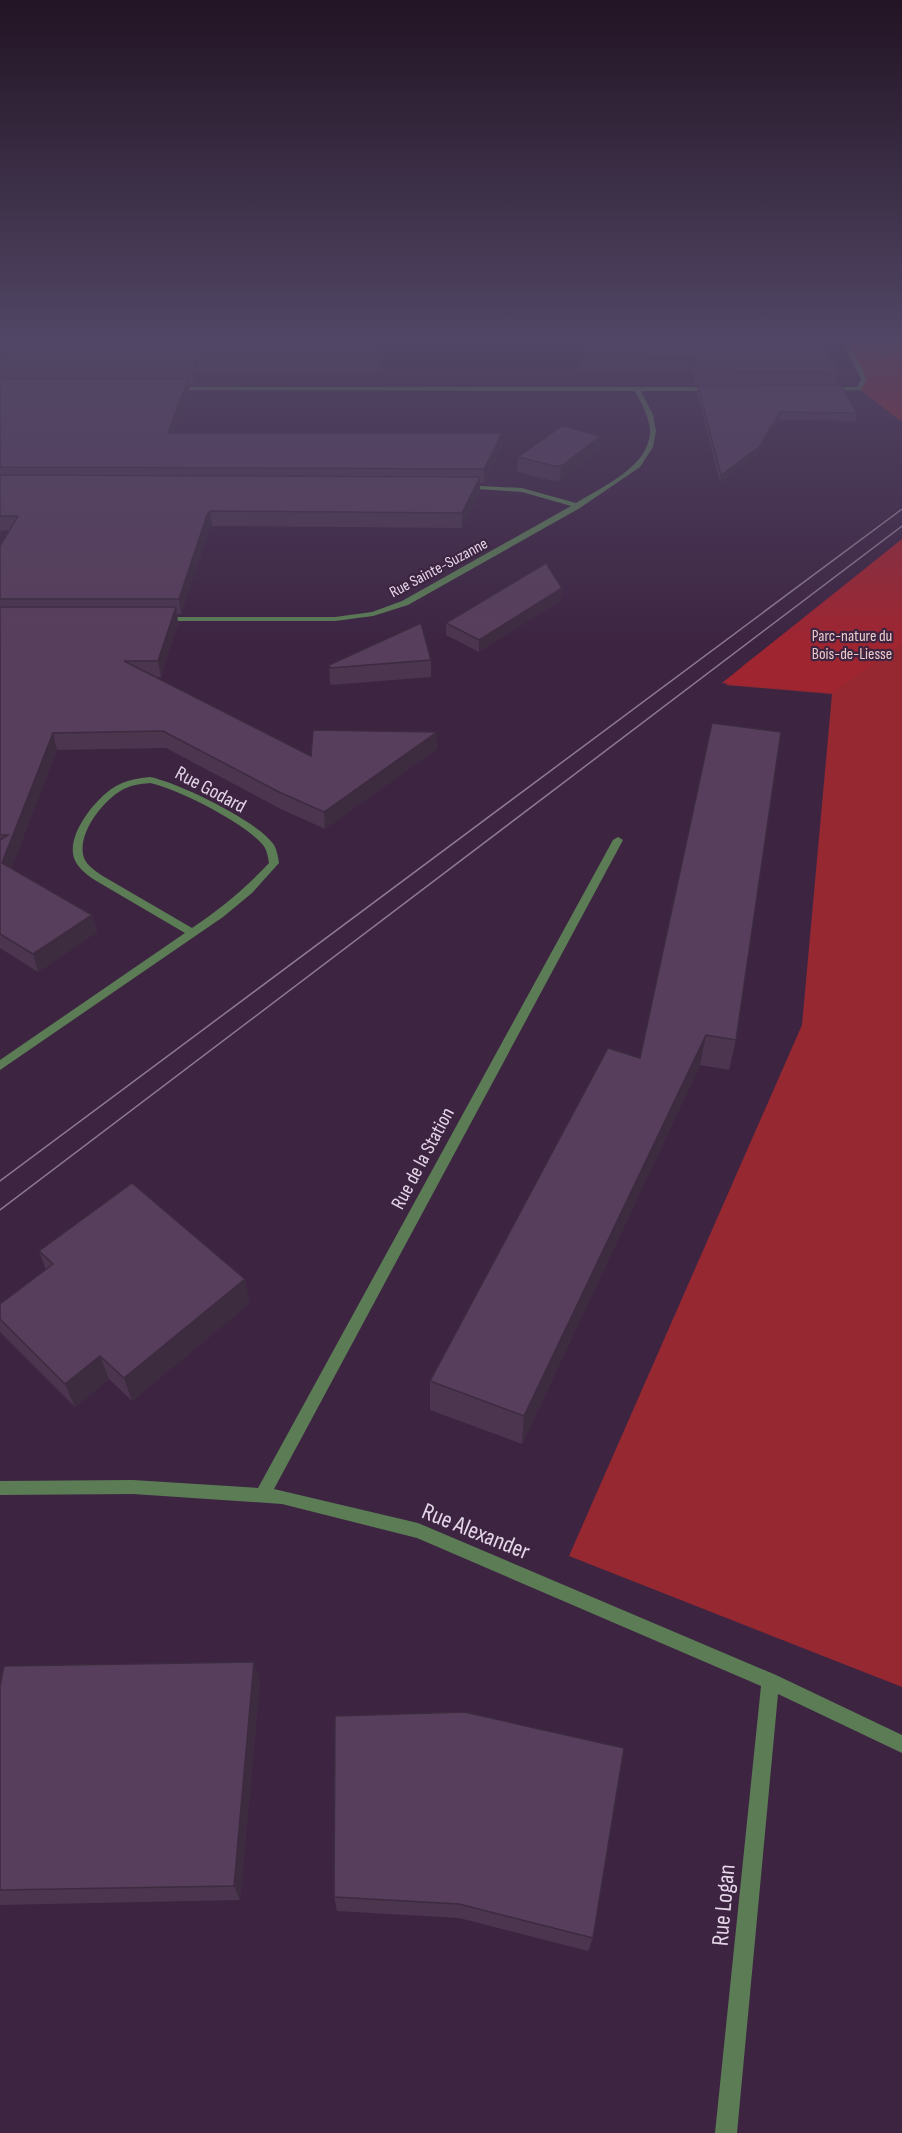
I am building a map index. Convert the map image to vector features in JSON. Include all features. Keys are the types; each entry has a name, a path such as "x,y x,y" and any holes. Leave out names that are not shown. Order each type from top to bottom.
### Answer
{"street":[{"name":"Rue Sainte-Suzanne","path":"156,619 335,619 373,614 405,603 577,506 638,466 651,443"},
{"path":"453,486 522,490 577,506"},
{"name":"Rue Godard","path":"0,1066 192,933 233,904 260,881 274,863 270,846 235,819 166,783 150,780 130,784 113,792 97,805 80,836 78,854 82,865 192,933"},
{"name":"Rue de la Station","path":"262,1496 618,840"},
{"name":"Rue Alexander","path":"0,1488 133,1487 282,1497 418,1531 770,1681 902,1744"},
{"name":"Rue Logan","path":"726,2133 770,1681"}],"green space":[{"name":"Parc-nature du Bois-de-Liesse","path":"902,539 902,643 832,693 722,683"},
{"path":"902,542 902,1687 569,1556 802,1025 832,694 726,685 744,665"}],"building":[{"path":"0,443 497,443 484,469 0,467"},
{"path":"539,443 592,443 561,466 518,457"},
{"path":"713,443 762,443 759,447 721,475"},
{"path":"0,475 480,477 462,513 210,511 179,599 0,599 0,546 18,516 0,516"},
{"path":"546,563 562,588 479,640 446,623"},
{"path":"0,607 176,607 158,661 124,661 311,756 313,730 437,732 324,812 279,792 163,731 53,733 2,863 92,915 33,954 0,934 0,840 8,835 0,835"},
{"path":"421,623 431,660 330,668 329,665"},
{"path":"712,723 781,732 736,1040 706,1035 524,1416 430,1381 608,1048 640,1058"},
{"path":"132,1183 245,1279 124,1378 100,1356 65,1384 0,1319 0,1304 53,1264 39,1251"},
{"path":"254,1662 234,1886 0,1890 0,1686 4,1666"},
{"path":"464,1712 624,1748 593,1938 459,1904 334,1897 335,1716"}],"tram line":[{"path":"0,1181 902,509"},
{"path":"0,1210 902,526"}]}
